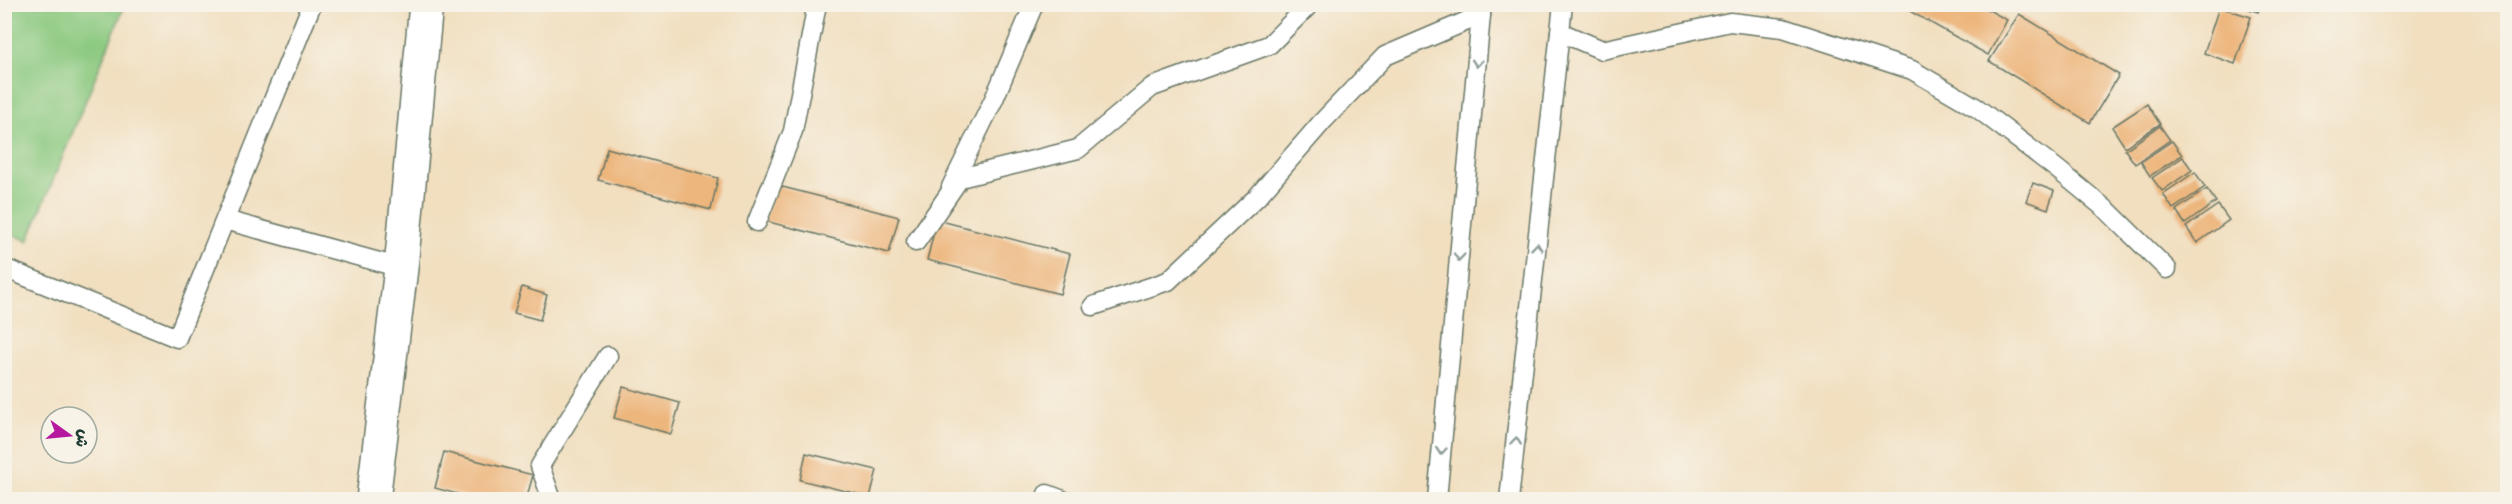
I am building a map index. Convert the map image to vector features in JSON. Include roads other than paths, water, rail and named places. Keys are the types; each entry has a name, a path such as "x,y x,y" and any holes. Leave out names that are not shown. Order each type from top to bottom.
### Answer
{"street":[{"path":"373,500 401,268 426,4"}],"lane":[{"path":"4,268 177,338 312,4"},
{"path":"757,222 793,131 817,4"},
{"path":"945,199 994,99 1034,4"},
{"path":"916,242 960,178 1078,149 1152,87 1269,45 1310,4"},
{"path":"1509,500 1563,4"},
{"path":"1093,306 1168,281 1257,197 1322,122 1385,56 1481,10"},
{"path":"1437,500 1481,10"},
{"path":"1560,32 1602,50 1730,22 1783,28 1912,70 1977,108 2057,169 2108,211 2167,269"},
{"path":"225,220 401,268"},
{"path":"552,500 540,466 608,356"}]}
